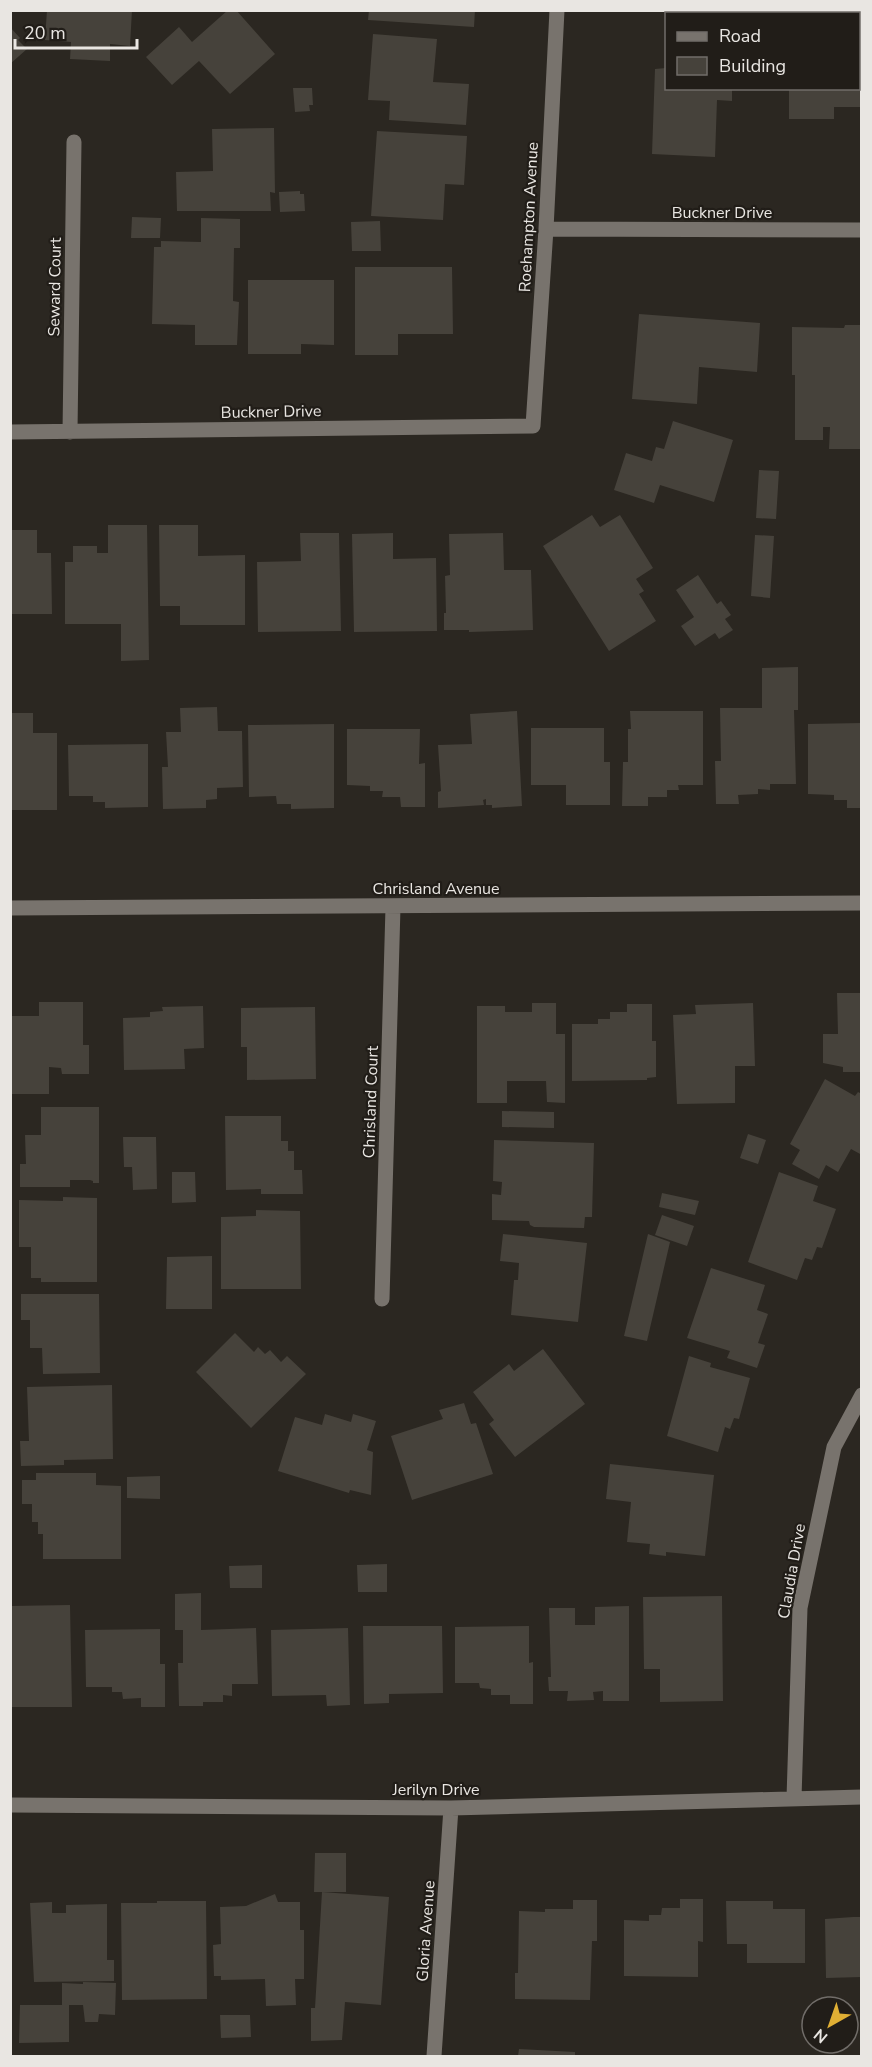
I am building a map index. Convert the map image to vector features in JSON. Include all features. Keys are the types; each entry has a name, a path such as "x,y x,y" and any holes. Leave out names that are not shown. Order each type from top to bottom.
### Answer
{"street":[{"name":"Roehampton Avenue","path":"533,426 546,229 556,10"},
{"name":"Seward Court","path":"70,432 74,142"},
{"name":"Buckner Drive","path":"546,229 861,230"},
{"name":"Buckner Drive","path":"10,432 533,426"},
{"name":"Chrisland Avenue","path":"10,908 861,903"},
{"name":"Chrisland Court","path":"382,1299 393,907"},
{"name":"Claudia Drive","path":"794,1798 800,1608 834,1447 861,1395"},
{"name":"Jerilyn Drive","path":"10,1805 451,1808 861,1797"},
{"name":"Gloria Avenue","path":"434,2056 451,1808"}],"building":[{"path":"47,10 132,10 130,46 110,44 110,61 70,59 71,42 45,40"},
{"path":"228,10 236,10 275,54 230,94 199,61 172,85 146,57 179,27 192,42"},
{"path":"369,10 475,10 474,27 368,20"},
{"path":"672,10 736,10 736,12 672,12"},
{"path":"10,27 27,49 10,64"},
{"path":"860,29 862,29 862,107 834,107 834,119 789,119 789,90 860,90"},
{"path":"373,34 437,39 433,82 469,84 466,125 389,120 390,101 368,100"},
{"path":"665,68 665,90 732,90 732,101 717,100 715,157 652,154 655,69"},
{"path":"293,88 312,88 313,105 309,105 310,111 295,112"},
{"path":"274,128 275,193 270,192 271,211 177,211 176,172 213,171 212,129"},
{"path":"377,131 467,136 464,185 445,184 443,220 371,216"},
{"path":"300,191 300,194 304,194 305,211 280,212 279,192"},
{"path":"132,217 161,218 160,238 131,238"},
{"path":"201,218 240,219 240,248 234,248 233,301 239,302 237,345 195,345 195,325 152,324 154,247 161,247 161,241 201,242"},
{"path":"380,221 381,251 352,251 351,222"},
{"path":"355,267 452,267 453,334 398,334 398,355 355,355"},
{"path":"248,280 334,280 334,345 301,344 301,354 248,354"},
{"path":"639,314 760,323 757,372 699,367 697,404 632,399"},
{"path":"845,325 862,325 862,449 829,449 830,427 823,427 823,440 795,440 792,327 844,328"},
{"path":"673,421 733,440 714,502 660,485 654,503 614,490 626,453 652,461 656,447 664,449"},
{"path":"759,470 779,471 776,519 756,518"},
{"path":"592,515 600,527 620,515 653,568 636,579 644,591 639,594 656,621 609,651 543,546"},
{"path":"108,525 147,525 149,660 121,661 121,624 65,624 65,562 73,562 73,546 97,546 97,553 108,553"},
{"path":"159,525 198,525 198,556 245,555 245,625 180,625 180,606 160,606"},
{"path":"10,530 37,530 37,553 51,553 52,614 10,614"},
{"path":"300,533 339,533 341,631 258,632 257,562 301,561"},
{"path":"393,533 393,559 436,558 437,631 354,632 352,534"},
{"path":"503,533 504,570 531,570 533,630 469,632 469,630 444,630 445,576 450,575 449,534"},
{"path":"755,535 774,536 770,598 751,596"},
{"path":"698,575 717,604 721,601 731,615 725,619 733,630 719,639 715,633 695,646 681,626 694,617 676,590"},
{"path":"798,667 798,710 794,710 796,784 770,784 770,790 758,789 758,794 738,795 739,804 716,804 715,761 721,761 720,708 762,708 762,668"},
{"path":"217,707 218,731 242,731 243,787 217,788 217,799 206,800 206,808 163,809 162,767 168,767 166,732 181,732 180,708"},
{"path":"517,711 522,806 492,808 492,805 486,805 486,799 483,800 484,805 438,808 438,792 441,791 438,745 472,744 470,714"},
{"path":"630,711 703,711 703,785 678,785 679,790 667,790 667,797 648,797 648,806 622,806 623,762 628,762"},
{"path":"10,713 33,713 33,733 57,733 57,810 10,810"},
{"path":"862,723 862,808 847,808 847,800 834,800 834,795 808,794 808,724"},
{"path":"334,724 334,808 291,809 291,804 277,804 276,796 249,797 248,725"},
{"path":"531,728 604,728 604,762 610,762 610,805 566,805 566,785 531,785"},
{"path":"347,729 420,729 419,764 425,763 425,807 401,807 400,797 382,797 383,791 370,791 370,786 347,785"},
{"path":"148,744 148,807 105,808 105,802 93,802 93,796 69,796 68,745"},
{"path":"837,993 862,993 862,1072 843,1072 843,1067 823,1063 823,1034 838,1034"},
{"path":"39,1002 83,1002 83,1045 89,1045 89,1074 62,1074 61,1068 49,1067 49,1094 10,1094 10,1016 39,1016"},
{"path":"532,1003 556,1003 556,1034 565,1034 565,1103 547,1102 546,1081 507,1081 507,1103 477,1103 477,1006 505,1006 505,1012 532,1012"},
{"path":"753,1003 755,1066 735,1066 735,1103 677,1104 673,1015 696,1014 695,1005"},
{"path":"627,1004 652,1004 652,1041 656,1041 656,1077 647,1078 647,1080 572,1081 572,1024 598,1024 598,1019 610,1019 610,1012 627,1012"},
{"path":"203,1006 204,1048 184,1049 185,1069 124,1070 123,1018 150,1017 150,1012 163,1011 162,1007"},
{"path":"315,1007 316,1079 247,1080 247,1047 241,1047 241,1008"},
{"path":"825,1079 855,1096 858,1092 862,1094 862,1155 851,1149 838,1172 826,1165 819,1179 792,1164 800,1150 790,1144"},
{"path":"41,1107 99,1107 99,1183 93,1183 90,1180 70,1180 70,1187 20,1187 20,1164 26,1164 25,1135 41,1135"},
{"path":"502,1111 554,1112 554,1128 502,1127"},
{"path":"225,1116 281,1116 281,1141 288,1141 288,1151 294,1151 294,1170 302,1170 303,1194 261,1194 261,1189 226,1190"},
{"path":"748,1134 766,1140 758,1164 740,1158"},
{"path":"123,1137 156,1137 157,1189 133,1190 132,1167 124,1167"},
{"path":"494,1140 594,1143 592,1217 585,1217 584,1228 534,1227 529,1221 492,1220 492,1194 501,1195 502,1182 493,1181"},
{"path":"172,1172 195,1172 196,1202 172,1203"},
{"path":"779,1172 818,1186 813,1201 836,1209 822,1248 817,1247 812,1260 805,1258 797,1280 748,1262"},
{"path":"662,1193 699,1201 695,1215 659,1207"},
{"path":"63,1197 97,1198 97,1282 41,1282 41,1278 31,1278 31,1247 19,1247 19,1200 63,1201"},
{"path":"256,1210 300,1211 301,1289 221,1289 221,1217 256,1216"},
{"path":"662,1215 694,1226 687,1246 655,1235"},
{"path":"503,1234 587,1243 578,1322 511,1315 514,1280 518,1280 519,1263 500,1261"},
{"path":"648,1234 670,1242 647,1341 624,1336"},
{"path":"212,1256 212,1309 166,1309 167,1257"},
{"path":"711,1268 765,1285 757,1310 768,1314 758,1343 765,1345 757,1368 727,1358 730,1351 687,1338"},
{"path":"21,1294 99,1294 100,1373 43,1374 42,1348 30,1348 30,1320 21,1320"},
{"path":"235,1333 254,1352 258,1347 265,1354 270,1350 281,1362 287,1356 306,1374 251,1428 196,1372"},
{"path":"543,1349 585,1404 515,1457 489,1424 494,1420 473,1392 509,1364 514,1371"},
{"path":"689,1356 711,1363 710,1367 750,1378 739,1419 734,1418 730,1429 725,1427 718,1452 667,1436"},
{"path":"112,1385 113,1459 64,1460 64,1465 21,1466 20,1441 29,1441 27,1387"},
{"path":"464,1403 471,1424 476,1423 493,1474 412,1500 391,1436 443,1419 439,1410"},
{"path":"325,1414 351,1422 353,1414 376,1421 367,1450 373,1452 371,1495 350,1490 349,1493 278,1471 295,1417 322,1425"},
{"path":"610,1464 714,1475 705,1556 666,1552 666,1556 649,1554 650,1544 627,1542 631,1502 606,1499"},
{"path":"36,1473 96,1473 96,1485 121,1486 121,1559 43,1559 43,1534 38,1534 38,1522 32,1522 32,1504 22,1504 22,1480 36,1480"},
{"path":"160,1476 160,1499 127,1498 127,1477"},
{"path":"387,1564 387,1592 358,1592 357,1565"},
{"path":"262,1565 262,1588 230,1588 229,1566"},
{"path":"201,1593 201,1630 256,1628 258,1684 232,1684 232,1696 223,1695 223,1702 203,1702 203,1706 179,1706 178,1663 183,1663 183,1630 175,1630 175,1594"},
{"path":"722,1596 723,1701 660,1702 660,1669 644,1669 643,1597"},
{"path":"70,1605 72,1707 10,1707 10,1606"},
{"path":"629,1606 629,1701 603,1701 603,1691 593,1692 594,1700 567,1701 568,1691 549,1691 548,1677 551,1677 549,1608 575,1608 575,1625 595,1625 595,1607"},
{"path":"363,1626 442,1626 443,1693 389,1694 389,1703 364,1704"},
{"path":"529,1626 529,1663 533,1662 533,1704 510,1704 510,1695 491,1695 491,1689 480,1688 479,1683 455,1683 455,1627"},
{"path":"348,1628 350,1705 327,1706 326,1695 272,1696 271,1630"},
{"path":"160,1629 160,1664 165,1664 165,1707 141,1707 141,1698 123,1699 122,1692 112,1692 112,1687 86,1687 85,1630"},
{"path":"315,1853 346,1853 346,1892 314,1892"},
{"path":"322,1892 389,1897 381,2005 345,2002 342,2040 311,2041 311,2008 315,2008"},
{"path":"275,1894 278,1902 300,1902 300,1930 304,1930 304,1979 295,1979 296,2005 266,2006 265,1979 221,1980 221,1976 214,1976 213,1945 221,1944 220,1907 246,1906"},
{"path":"680,1899 703,1899 703,1942 698,1941 698,1977 624,1976 624,1920 649,1921 649,1915 661,1915 662,1908 680,1908"},
{"path":"573,1900 597,1900 597,1941 592,1941 590,2000 515,1999 515,1973 518,1973 519,1911 545,1912 545,1909 573,1909"},
{"path":"157,1901 206,1901 207,1999 122,2000 121,1903 157,1903"},
{"path":"726,1901 773,1901 773,1909 805,1909 805,1963 747,1963 747,1944 727,1944"},
{"path":"52,1902 52,1913 66,1913 66,1905 107,1904 107,1960 114,1960 114,1981 34,1982 30,1903"},
{"path":"862,1917 862,1977 826,1978 825,1919"},
{"path":"83,1982 116,1983 115,2015 99,2014 98,2022 85,2022 83,2005 69,2005 69,2042 19,2043 20,2005 62,2005 62,1983 83,1984"},
{"path":"220,2015 250,2015 251,2037 221,2038"},
{"path":"519,2049 575,2052 575,2056 518,2056"}]}
